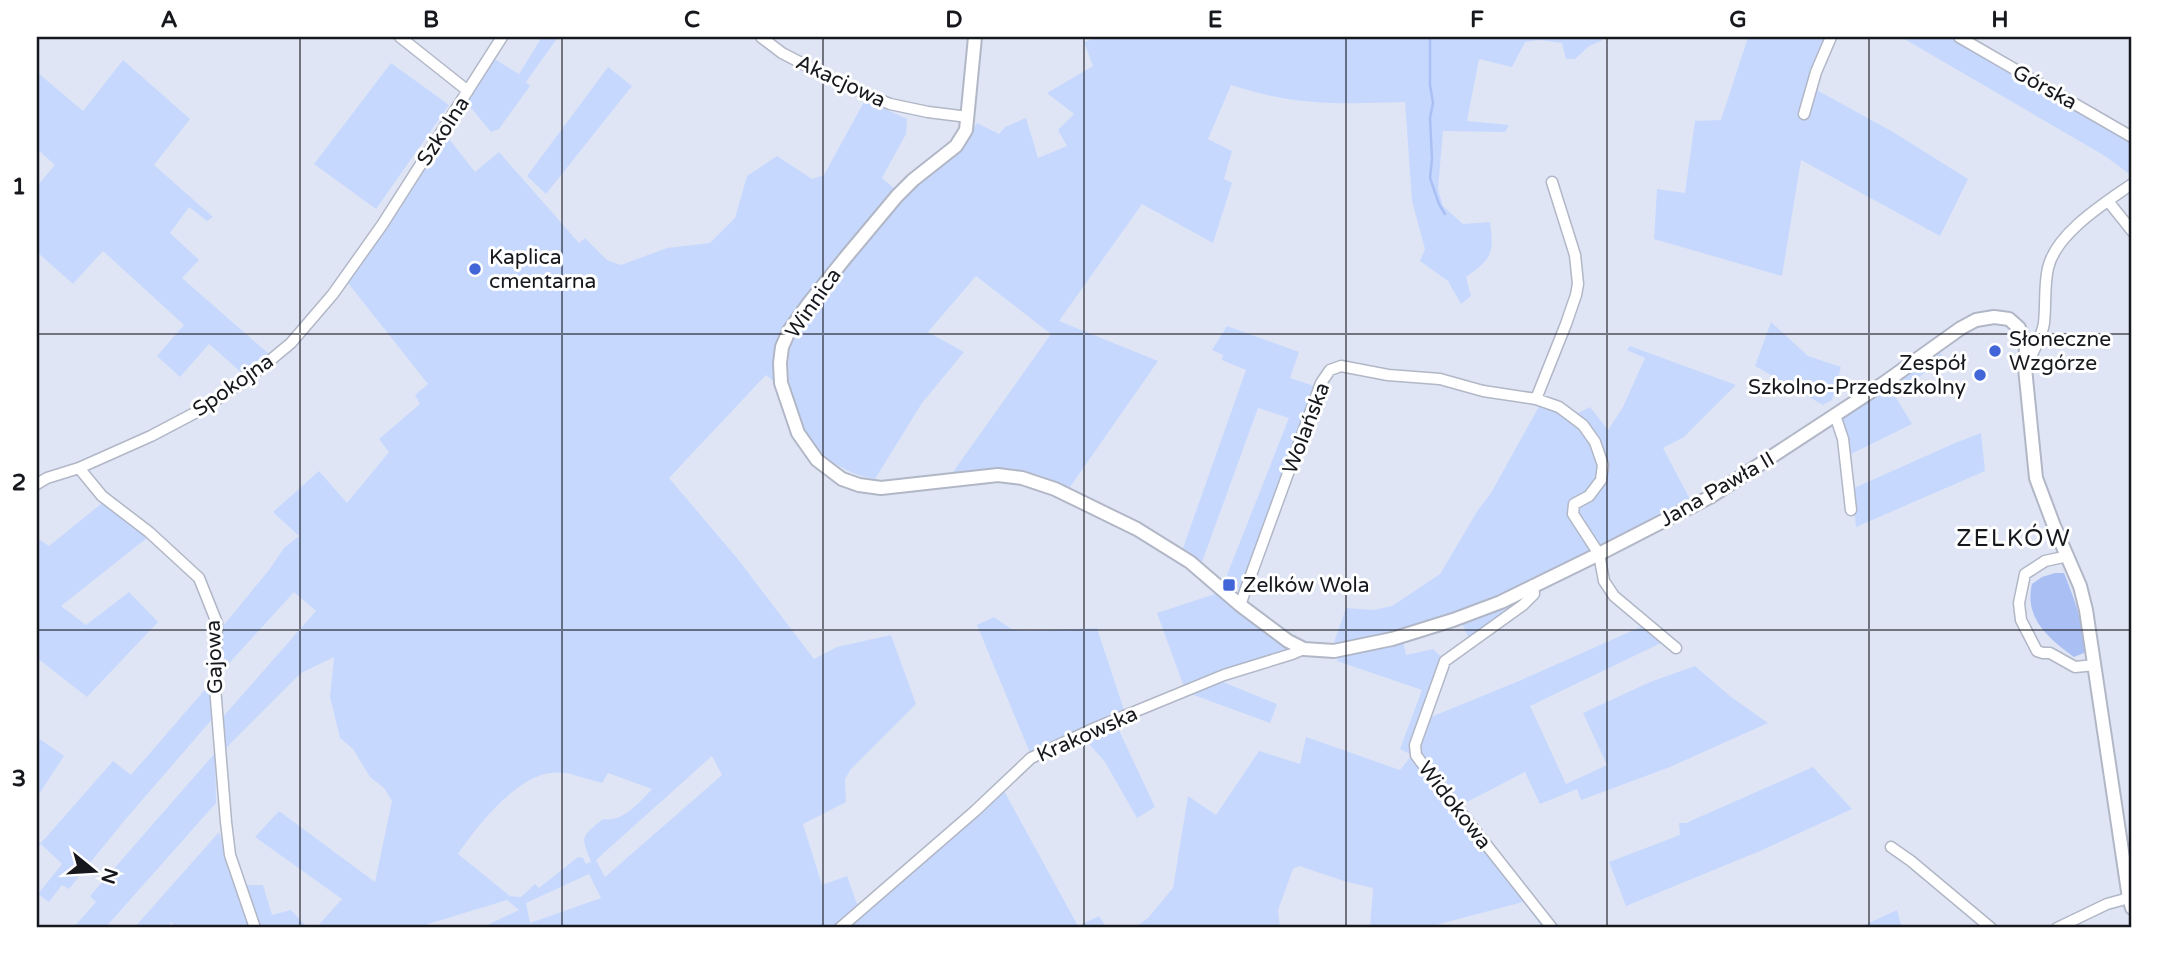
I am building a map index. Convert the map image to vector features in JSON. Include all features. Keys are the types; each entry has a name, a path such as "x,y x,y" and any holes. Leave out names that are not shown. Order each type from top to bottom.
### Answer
{"street":[{"path":"400,37 468,91"},
{"name":"Szkolna","path":"382,225 502,37"},
{"name":"Akacjowa","path":"761,37 782,53 836,81 890,104 968,117"},
{"name":"Winnica","path":"975,37 966,130 956,146 897,196 838,266 789,331 782,347 780,372 798,433 817,460 842,479 859,485 881,488 998,475 1022,478 1055,489 1129,526 1190,562"},
{"path":"1804,114 1816,72 1831,37"},
{"name":"Górska","path":"1959,37 2132,136"},
{"path":"1535,400 1566,324 1578,284 1575,255 1552,182"},
{"path":"2025,368 2041,332 2048,268 2054,253 2063,240 2082,223 2132,184"},
{"path":"2108,201 2132,231"},
{"name":"Spokojna","path":"37,484 79,468 189,417 255,373 291,343 333,294 382,225"},
{"name":"Jana Pawła II","path":"1190,562 1240,605 1288,641 1304,649 1334,651 1392,639 1502,602 1710,497 1783,451 1976,320 1994,317 2009,319 2019,328 2022,337"},
{"path":"2041,332 2022,337 2026,347 2025,368 2036,478 2080,586 2086,610 2130,903 2107,904 2057,928"},
{"name":"Wolańska","path":"1240,605 1321,383 1329,370 1341,366 1388,375 1440,379 1559,407 1583,425 1595,442 1603,465 1601,480 1589,496 1574,504 1573,514 1599,554"},
{"path":"1835,415 1843,439 1851,510"},
{"name":"Gajowa","path":"79,468 102,496 149,532 194,573 215,615 215,687 226,822 232,859 256,928"},
{"path":"1599,554 1604,581 1614,596 1676,648"},
{"path":"2068,556 2045,561 2025,574 2019,603 2021,620 2037,650 2050,653 2075,667 2095,665"},
{"name":"Widokowa","path":"1532,585 1534,594 1523,605 1444,660 1415,745 1416,755 1421,762 1552,928"},
{"name":"Krakowska","path":"840,928 975,811 1031,758 1224,675 1304,649"},
{"path":"1891,847 1991,928"}],"shaded area":[{"path":"542,37 558,37 526,82 530,86 499,129 491,132 467,103 493,58 519,74"},
{"path":"1099,37 1604,37 1575,59 1566,59 1562,43 1539,40 1525,42 1512,67 1479,59 1467,121 1509,125 1505,132 1443,131 1438,189 1443,206 1463,224 1490,222 1490,254 1482,265 1466,277 1471,296 1461,304 1448,281 1420,261 1425,249 1412,201 1405,102 1338,103 1297,100 1231,85 1208,139 1232,151 1224,179 1232,183 1213,243 1142,204 1059,321 1158,361 1070,487 1036,474 997,468 953,472 1051,334 976,276 928,332 964,352 922,403 875,479 841,467 813,444 799,420 791,391 788,362 790,350 809,311 893,207 968,137 977,123 999,134 1005,127 1026,118 1038,158 1067,146 1058,130 1074,114 1047,93 1093,66 1084,42"},
{"path":"1748,37 1828,37 1811,79 1800,119 1806,119 1815,89 1893,132 1968,179 1940,236 1801,160 1782,276 1654,239 1657,189 1685,193 1695,121 1721,120"},
{"path":"1901,37 1953,37 2132,140 2132,176 2105,156"},
{"path":"123,60 190,119 154,165 213,217 207,221 189,207 170,233 199,260 182,278 269,354 242,373 209,344 180,377 157,356 184,325 103,251 73,284 37,252 37,186 55,165 37,149 37,72 83,111"},
{"path":"391,63 449,105 376,209 314,164"},
{"path":"608,67 632,86 546,194 527,176"},
{"path":"865,100 907,119 906,134 882,178 896,190 789,319 777,347 776,383 766,375 669,478 737,558 814,659 837,647 891,635 916,704 851,769 845,779 846,802 803,824 822,885 847,876 858,907 843,923 831,928 481,928 519,910 507,900 415,928 316,928 342,899 255,837 279,811 375,882 392,801 384,788 370,777 353,749 340,738 330,697 334,657 301,673 225,749 222,718 316,611 294,592 222,671 223,626 284,548 299,536 273,512 319,471 347,503 389,452 379,439 420,404 415,395 428,384 348,283 446,135 475,172 499,152 579,243 585,238 607,260 621,265 667,248 710,243 735,218 747,176 777,156 812,179 824,175","holes":["712,756 722,775 605,877 596,860","553,773 567,773 602,783 608,773 652,789 624,815 603,819 586,834 584,842 591,862 586,864 583,858 578,857 539,888 535,884 521,897 510,896 458,854 485,819 508,796 533,779","589,874 601,898 530,923 526,903"]},
{"path":"1771,322 1808,356 1841,367 1832,400 1823,405 1755,366"},
{"path":"1227,326 1299,352 1290,378 1317,387 1244,582 1238,589 1238,583 1227,575 1289,418 1258,408 1202,562 1183,548 1246,370 1222,360 1223,355 1212,350"},
{"path":"1630,346 1736,385 1684,437 1663,448 1691,501 1491,602 1368,639 1333,645 1346,608 1373,610 1392,606 1440,574 1491,493 1542,401 1572,416 1590,407 1608,430 1623,407 1645,358 1627,350"},
{"path":"1940,352 1943,358 1895,396 1912,424 1847,456 1840,419"},
{"path":"1981,433 1985,471 1856,527 1852,489"},
{"path":"102,503 147,538 61,606 86,625 129,592 158,622 87,697 37,658 37,538 49,546"},
{"path":"2055,573 2064,573 2081,622 2084,653 2074,657 2047,635 2032,607 2032,584"},
{"path":"1221,592 1255,622 1292,647 1228,668 1184,687 1157,613"},
{"path":"1532,593 1470,640 1461,622"},
{"path":"994,617 1011,629 1025,631 1097,628 1124,710 1030,753 977,625"},
{"path":"1643,626 1663,642 1530,706 1566,784 1607,765 1583,713 1650,682 1695,666 1731,697 1768,723 1670,767 1581,800 1577,789 1540,804 1525,772 1459,806 1421,760 1417,747 1426,719"},
{"path":"1403,641 1406,655 1433,649 1444,659 1413,747 1548,928 1543,928 1523,902 1424,928 1370,928 1373,888 1299,866 1293,869 1278,910 1280,927 1290,928 1134,928 1148,918 1173,888 1188,796 1216,815 1259,751 1300,764 1306,737 1400,770 1412,755 1400,749 1422,690 1337,661 1337,655"},
{"path":"214,679 214,717 69,889 62,885 49,902 38,894 62,864 41,844 37,849 37,841 41,843 113,761 131,775"},
{"path":"1223,682 1277,704 1270,723 1191,694"},
{"path":"1115,722 1155,807 1137,818 1105,762 1082,736"},
{"path":"37,737 64,756 37,797"},
{"path":"215,753 216,803 105,928 73,928 96,902 90,896"},
{"path":"1813,767 1852,809 1760,851 1626,906 1609,862 1680,835 1679,823 1686,823"},
{"path":"1003,789 1078,926 1099,916 1107,928 844,928"},
{"path":"219,832 252,928 174,928 172,922 166,928 134,928"},
{"path":"246,885 263,885 272,915 291,910 308,928 261,928"},
{"path":"1897,910 1902,928 1858,928"}],"waterway":[{"path":"1430,37 1430,85 1433,103 1430,118 1430,178 1445,214"}],"place":[{"name":"Kaplica cmentarna","path":"475,269"},
{"name":"Słoneczne Wzgórze","path":"1995,351"},
{"name":"Zespół Szkolno-Przedszkolny","path":"1980,375"},
{"name":"Zelków Wola","path":"1229,585"}],"district":[{"name":"ZELKÓW","path":"2014,538"}]}
